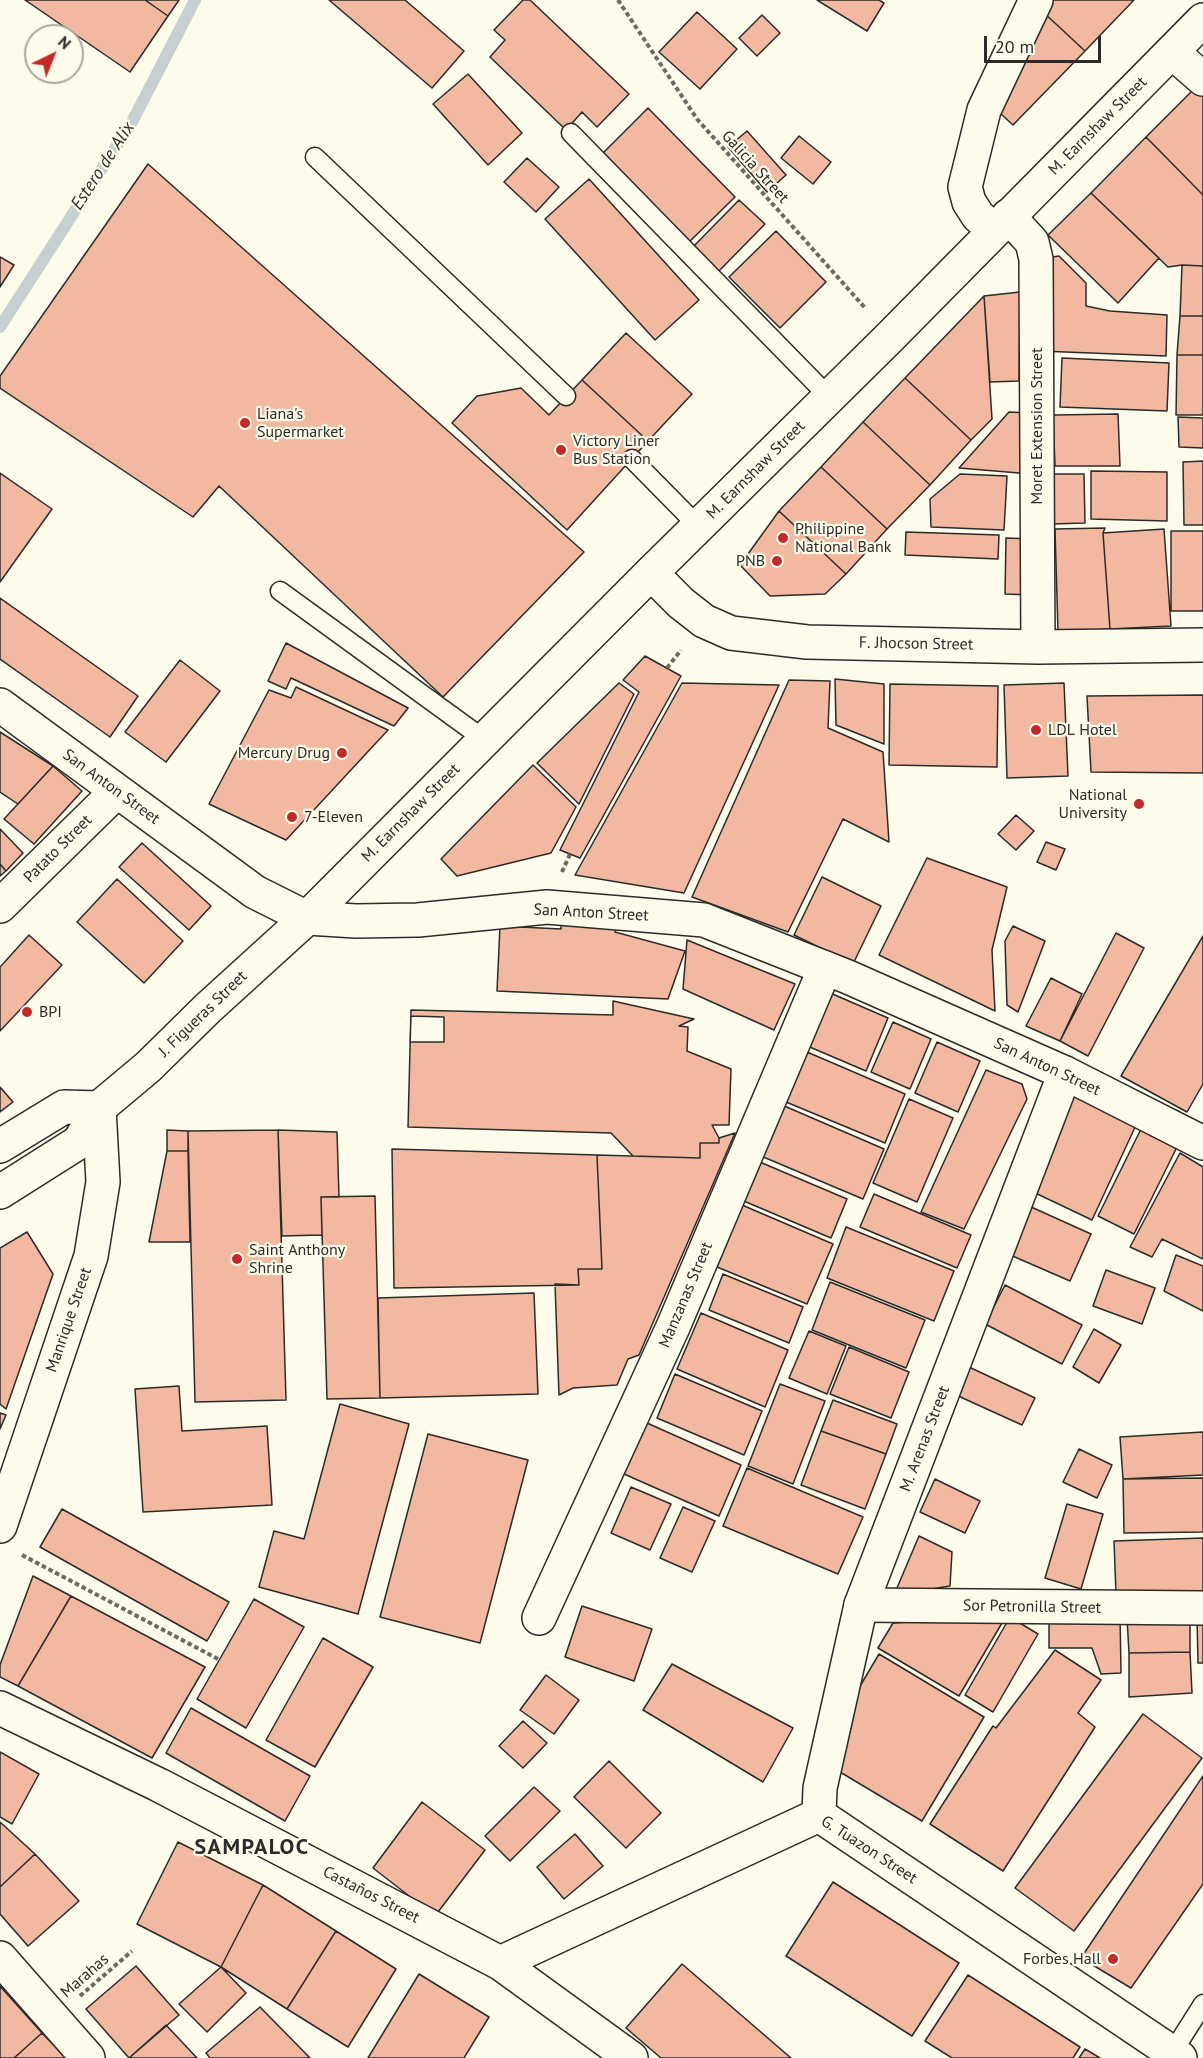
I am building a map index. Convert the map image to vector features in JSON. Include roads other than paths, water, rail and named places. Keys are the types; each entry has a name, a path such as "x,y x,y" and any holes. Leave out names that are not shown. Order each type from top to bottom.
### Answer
{"street":[{"name":"Moret Extension Street","path":"1036,0 984,110 965,187 969,202 978,216 1001,223 1032,242 1036,259 1038,647"},
{"name":"M. Earnshaw Street","path":"306,918 890,337 1203,21"},
{"path":"1172,52 1203,79"},
{"name":"F. Jhocson Street","path":"651,573 681,603 704,621 731,633 807,642 1038,647 1203,645"},
{"name":"San Anton Street","path":"0,705 255,892 306,918 356,921 418,920 547,907 704,920 825,968 1065,1073 1203,1143"},
{"name":"Patato Street","path":"0,906 117,791"},
{"name":"J. Figueras Street","path":"0,1192 80,1142 99,1108 156,1059 306,918"},
{"name":"Manzanas Street","path":"539,1618 673,1327 825,968"},
{"name":"M. Arenas Street","path":"819,1815 820,1788 861,1605 1065,1073"},
{"path":"0,1146 64,1107 99,1108"},
{"name":"Manrique Street","path":"0,1526 91,1256 103,1182 99,1108"},
{"name":"Sor Petronilla Street","path":"861,1605 1203,1608"},
{"name":"Castaños Street","path":"0,1708 159,1785 500,1963 631,2058"},
{"name":"G. Tuazon Street","path":"500,1963 819,1815 1176,2055"},
{"path":"0,1958 88,2058"}],"lane":[{"path":"572,133 829,398"},
{"path":"315,157 566,396"},
{"path":"632,459 699,527"},
{"path":"280,591 485,740"},
{"path":"1176,2055 1203,2004"}],"waterway":[{"name":"Estero de Alix","path":"0,327 132,122 195,0"}],"place":[{"name":"Liana's Supermarket","path":"245,423"},
{"name":"Victory Liner Bus Station","path":"561,450"},
{"name":"Philippine National Bank","path":"783,538"},
{"name":"PNB","path":"777,561"},
{"name":"LDL Hotel","path":"1036,730"},
{"name":"Mercury Drug","path":"342,753"},
{"name":"National University","path":"1139,804"},
{"name":"7-Eleven","path":"292,817"},
{"name":"BPI","path":"27,1012"},
{"name":"Saint Anthony Shrine","path":"237,1259"},
{"name":"Forbes Hall","path":"1113,1959"}],"district":[{"name":"SAMPALOC","path":"252,1848"}]}
